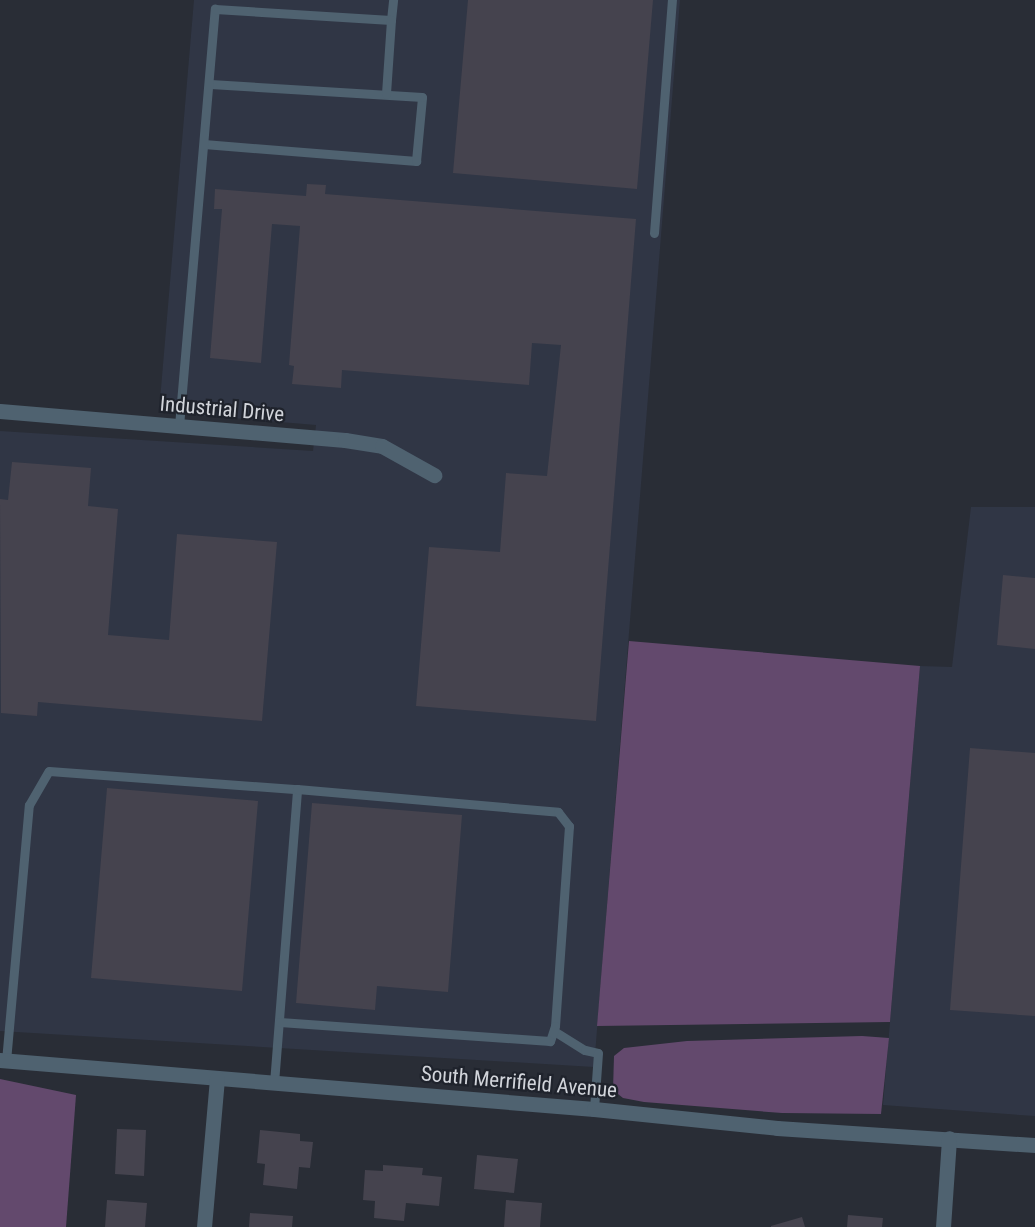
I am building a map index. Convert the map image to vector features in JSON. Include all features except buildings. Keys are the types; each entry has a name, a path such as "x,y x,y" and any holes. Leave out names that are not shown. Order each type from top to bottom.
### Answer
{"street":[{"name":"Industrial Drive","path":"0,411 382,446 434,475"},
{"name":"South Merrifield Avenue","path":"3,1060 594,1109 777,1128 1035,1145"},
{"path":"204,1227 217,1079"},
{"path":"943,1227 949,1138"}],"lane":[{"path":"386,94 393,0"},
{"path":"654,233 672,0"},
{"path":"179,426 216,5 391,21"},
{"path":"204,144 416,160 422,97 210,84"},
{"path":"3,1060 29,805 49,771 297,789 558,812 569,826 554,1031 550,1041 280,1022"},
{"path":"274,1083 297,789"},
{"path":"554,1031 585,1050 598,1053 594,1109"}],"shaded area":[{"path":"194,0 680,0 594,1067 0,1031 0,431 313,451 316,425 159,412"},
{"path":"971,507 1035,507 1035,1116 883,1105 920,666 952,667"},
{"path":"629,641 920,666 890,1022 597,1026"},
{"path":"862,1036 889,1038 881,1114 782,1113 644,1102 623,1098 613,1090 614,1056 624,1048 687,1041"},
{"path":"0,1079 76,1095 66,1227 0,1227"}]}
